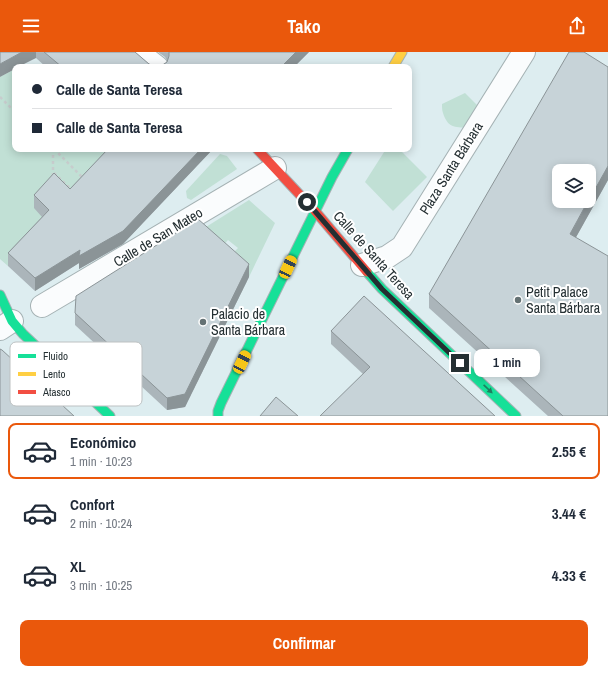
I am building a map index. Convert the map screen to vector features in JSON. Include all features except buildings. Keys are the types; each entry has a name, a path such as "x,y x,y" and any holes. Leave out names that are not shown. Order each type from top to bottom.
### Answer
{"street":[{"path":"138,52 153,64"},
{"path":"396,64 402,52"},
{"name":"Plaza Santa Bárbara","path":"362,265 387,257 402,247 524,52"},
{"name":"Calle de Santa Teresa","path":"260,152 315,211 382,289 516,416"},
{"path":"213,414 315,211 346,152"},
{"name":"Calle de San Mateo","path":"42,306 275,168"},
{"path":"0,295 6,325 23,334 31,342"},
{"path":"99,406 110,416"}],"path":[{"path":"0,97 12,109"},
{"path":"53,152 53,177"},
{"path":"56,152 88,182"},
{"path":"53,172 77,194"}],"green space":[{"path":"12,71 12,152 117,152 8,266 0,259 0,77"},
{"path":"465,93 481,109 468,128 452,126 445,118 442,111 442,104"},
{"path":"384,152 402,152 427,177 393,211 365,182"},
{"path":"220,154 227,156 237,169 191,200 187,198 186,191"},
{"path":"249,200 275,223 249,277 228,258 238,248 228,240 219,250 198,232"}],"traffic: fast":[{"path":"218,416 221,403 332,177 346,152"},
{"path":"367,272 382,289 516,416"},
{"path":"0,295 12,321 31,342"},
{"path":"99,406 110,416"}],"traffic: slow":[{"path":"395,64 402,52"}],"traffic: jam":[{"path":"260,152 315,211 367,272"}],"place":[{"name":"Petit Palace Santa Bárbara","path":"518,300"},
{"name":"Palacio de Santa Bárbara","path":"203,322"}],"route":[{"path":"307,202 382,289 460,363"}]}
